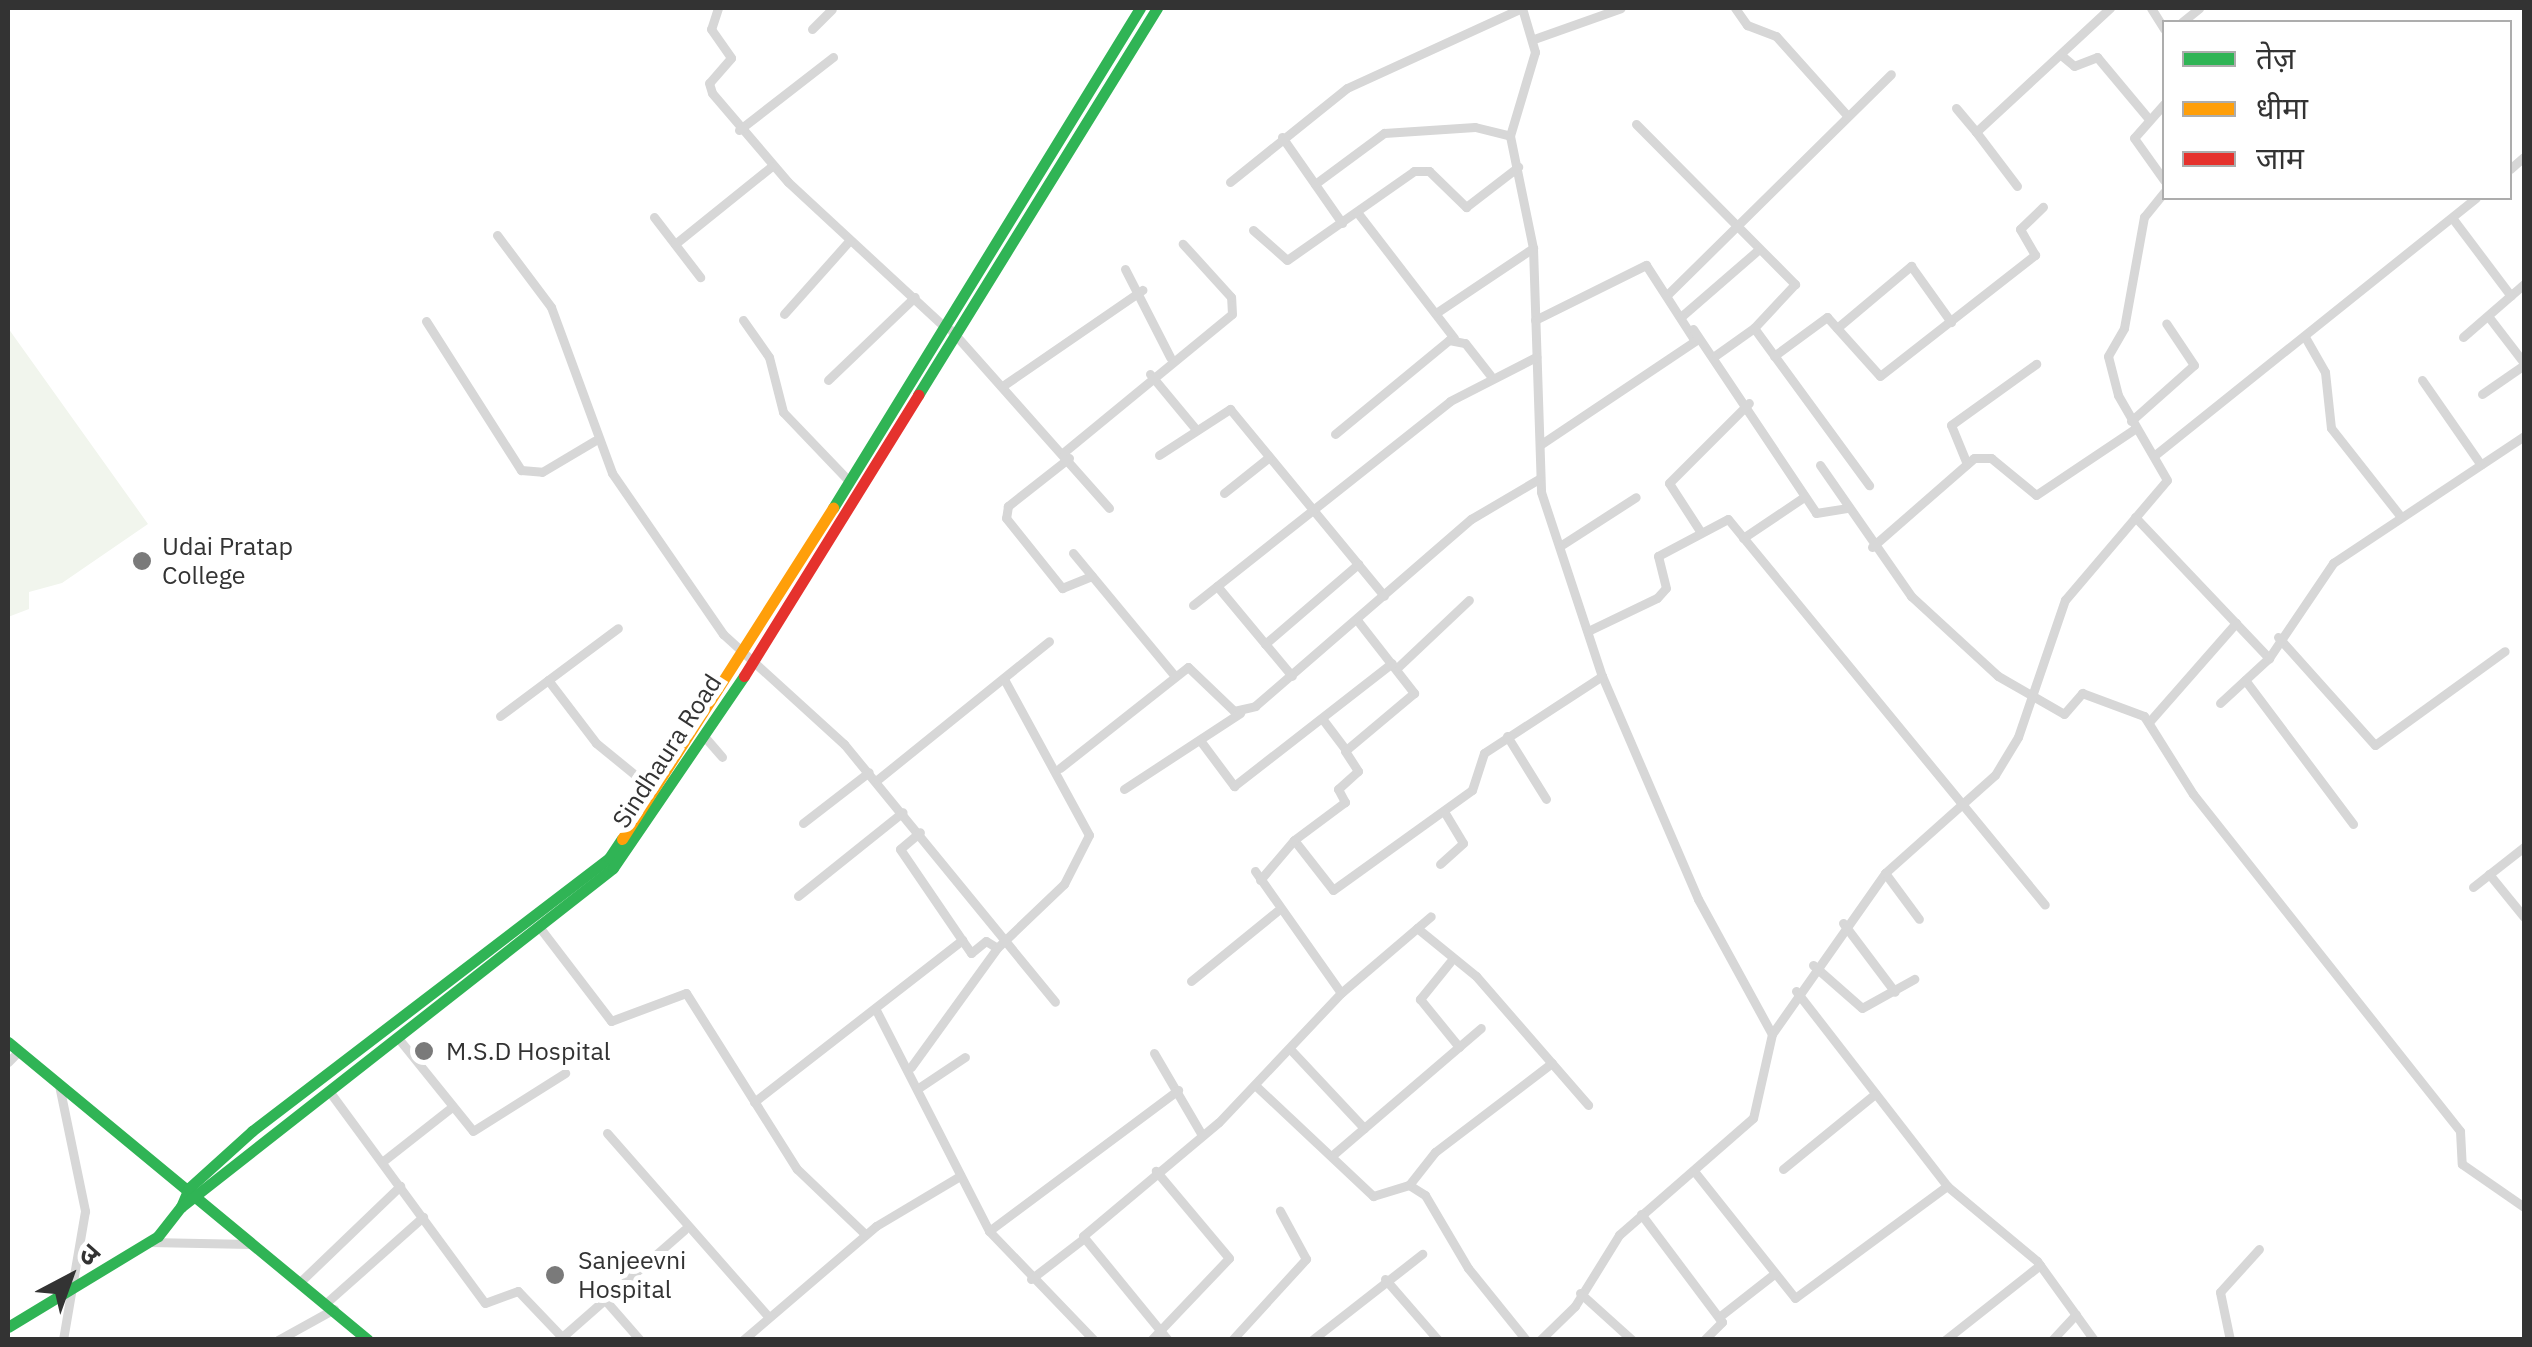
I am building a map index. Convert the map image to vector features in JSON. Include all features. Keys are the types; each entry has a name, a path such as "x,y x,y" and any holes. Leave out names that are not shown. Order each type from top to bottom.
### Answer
{"street":[{"path":"718,8 710,22 731,58 708,87 739,130 772,166 1004,385 1110,508"},
{"path":"812,29 835,8"},
{"path":"193,1192 609,858 750,658 849,481 1140,8"},
{"name":"Sindhaura Road","path":"8,1327 74,1292 149,1242 193,1192 540,928 632,846 704,735 945,327 1157,8"},
{"path":"1230,182 1348,88 1522,8 1534,39 1510,136 1533,248 1540,479 1602,676 1698,899 1772,1034"},
{"path":"1534,39 1621,8"},
{"path":"1736,8 1746,26 1776,36 1847,116"},
{"path":"1976,132 2110,8"},
{"path":"2062,55 2074,66 2097,57 2148,118"},
{"path":"739,130 833,56"},
{"path":"1668,294 1891,74"},
{"path":"2162,106 2134,138 2162,177"},
{"path":"1956,108 2017,186"},
{"path":"1636,124 1797,290 1716,355"},
{"path":"1315,184 1384,133 1475,127 1510,136"},
{"path":"1282,137 1342,222"},
{"path":"676,244 772,166"},
{"path":"1253,230 1287,260 1421,169 1466,207 1518,167"},
{"path":"1540,1340 1642,1214 1753,1118 1772,1034 1796,991 1842,923 1885,873 1960,808 2000,766 2032,700 2065,600 2167,480 2155,454 2133,425 2108,356 2124,328 2144,216 2162,194"},
{"path":"2155,454 2474,200"},
{"path":"1774,356 1822,319 1838,328 1875,378 2036,255 2020,229 2043,207"},
{"path":"1356,212 1454,338 1490,375"},
{"path":"654,217 700,277"},
{"path":"2453,219 2511,296"},
{"path":"498,235 551,307 594,441 750,658 869,772 1008,937 1056,1002"},
{"path":"784,314 850,240"},
{"path":"1092,576 1062,588 1006,518 1150,374 1234,308 1182,244"},
{"path":"1436,313 1533,248"},
{"path":"1683,315 1758,250"},
{"path":"1535,320 1604,292 1639,264 1716,355 1804,498 1821,517 1847,508"},
{"path":"1838,328 1911,266 1950,322"},
{"path":"1125,269 1142,290 1170,357"},
{"path":"2463,337 2524,284"},
{"path":"1004,385 1142,290"},
{"path":"828,380 915,297"},
{"path":"2482,394 2524,364 2488,316"},
{"path":"743,320 769,357 783,412 849,481"},
{"path":"426,321 521,470 542,472 594,441"},
{"path":"1872,547 1967,464 1992,458 2036,495 2133,425 2194,366 2166,323"},
{"path":"1541,444 1685,353 1695,342 1691,326"},
{"path":"1754,328 1870,485"},
{"path":"2305,337 2325,372 2331,428 2401,516"},
{"path":"1334,434 1454,338"},
{"path":"1193,605 1490,375 1536,357"},
{"path":"1967,464 1950,425 2036,364"},
{"path":"1150,374 1194,427"},
{"path":"2422,380 2481,465"},
{"path":"1700,531 1669,483 1749,403"},
{"path":"1159,455 1194,427 1230,409 1384,596"},
{"path":"2220,704 2269,658 2278,637 2322,573 2524,436"},
{"path":"1224,493 1268,458"},
{"path":"1820,465 1872,547 1938,624 2032,700 2064,714 2082,693 2148,722 2193,794 2460,1131 2462,1164 2524,1206"},
{"path":"1202,743 1292,676 1471,519 1540,479"},
{"path":"1560,546 1636,497"},
{"path":"1744,538 1804,498"},
{"path":"2135,517 2269,658"},
{"path":"1588,632 1657,598 1666,584 1656,558 1724,518 1960,808 2045,904"},
{"path":"1073,554 1174,676"},
{"path":"1265,644 1358,564"},
{"path":"1216,586 1292,676"},
{"path":"1124,790 1188,741 1202,743 1234,786 1394,666 1470,600"},
{"path":"1346,750 1414,692 1357,620"},
{"path":"2148,722 2236,623"},
{"path":"500,716 618,628"},
{"path":"2278,637 2375,744 2504,650"},
{"path":"876,780 1050,641"},
{"path":"1060,768 1174,676 1194,666 1240,713"},
{"path":"1294,840 1334,890 1476,786 1476,761 1507,736 1602,676"},
{"path":"911,1067 997,948 1050,902 1089,835 1060,768 1004,679"},
{"path":"548,680 606,753 656,792"},
{"path":"2245,680 2352,824"},
{"path":"1324,721 1358,772 1338,789 1345,802 1294,840 1258,876 1277,911 1341,992"},
{"path":"704,735 722,756"},
{"path":"1507,736 1546,799"},
{"path":"803,823 869,772"},
{"path":"1440,864 1463,843 1444,811"},
{"path":"798,896 903,812"},
{"path":"920,832 900,850 970,953 986,941 997,948"},
{"path":"2473,887 2524,846"},
{"path":"1885,873 1919,920"},
{"path":"2489,874 2524,917"},
{"path":"1191,981 1277,911"},
{"path":"1031,1279 1083,1240 1156,1171 1202,1135 1291,1050 1341,992 1432,916"},
{"path":"1842,923 1895,992"},
{"path":"540,928 611,1021 686,993 797,1169 865,1234"},
{"path":"1417,928 1450,962 1476,976 1588,1105"},
{"path":"754,1102 962,940"},
{"path":"1450,962 1420,999 1459,1047"},
{"path":"1813,966 1862,1008 1914,980"},
{"path":"1796,991 1947,1186 2040,1266 2094,1340"},
{"path":"876,1010 911,1067 989,1231 1031,1279 1094,1340"},
{"path":"1335,1153 1481,1028"},
{"path":"398,1038 452,1107 481,1132 565,1073"},
{"path":"8,1042 368,1340"},
{"path":"1291,1050 1364,1128"},
{"path":"8,1062 18,1052"},
{"path":"1154,1054 1202,1135"},
{"path":"920,1087 966,1056"},
{"path":"1256,1086 1335,1153 1373,1196 1409,1185 1435,1152 1552,1063"},
{"path":"58,1082 84,1182 74,1292 63,1340"},
{"path":"989,1231 1178,1090"},
{"path":"329,1091 485,1303 518,1290 561,1338 684,1230"},
{"path":"1783,1169 1876,1094"},
{"path":"382,1162 452,1107"},
{"path":"607,1133 684,1230 767,1316"},
{"path":"1155,1335 1229,1258 1156,1171"},
{"path":"1694,1171 1789,1296 1801,1295 1947,1186"},
{"path":"743,1340 865,1234 960,1176"},
{"path":"1409,1185 1434,1204 1468,1268 1526,1340"},
{"path":"300,1282 400,1186"},
{"path":"1232,1340 1306,1259 1280,1212"},
{"path":"1642,1214 1719,1317"},
{"path":"278,1340 330,1306 423,1217"},
{"path":"1083,1240 1155,1335 1168,1340"},
{"path":"149,1242 256,1244"},
{"path":"2230,1339 2220,1292 2259,1249"},
{"path":"1312,1340 1385,1278 1422,1254"},
{"path":"1945,1340 2040,1266"},
{"path":"1704,1340 1719,1317 1774,1274"},
{"path":"1385,1278 1438,1340"},
{"path":"1580,1293 1632,1340"},
{"path":"604,1300 640,1340"},
{"path":"2052,1340 2076,1314"}],"shaded area":[{"path":"8,328 148,524 62,583 29,592 29,609 8,617"}],"traffic: fast":[{"path":"833,508 1140,8"},
{"path":"918,395 1157,8"},
{"path":"8,1327 158,1236 181,1207 613,868 744,676"},
{"path":"181,1207 189,1188 252,1131 609,858 622,839"},
{"path":"8,1042 368,1340"}],"traffic: slow":[{"path":"622,839 833,508"}],"traffic: jam":[{"path":"744,676 918,395"}],"place":[{"name":"Udai Pratap College","path":"142,561"},
{"name":"M.S.D Hospital","path":"424,1051"},
{"name":"Sanjeevni Hospital","path":"555,1275"}]}
